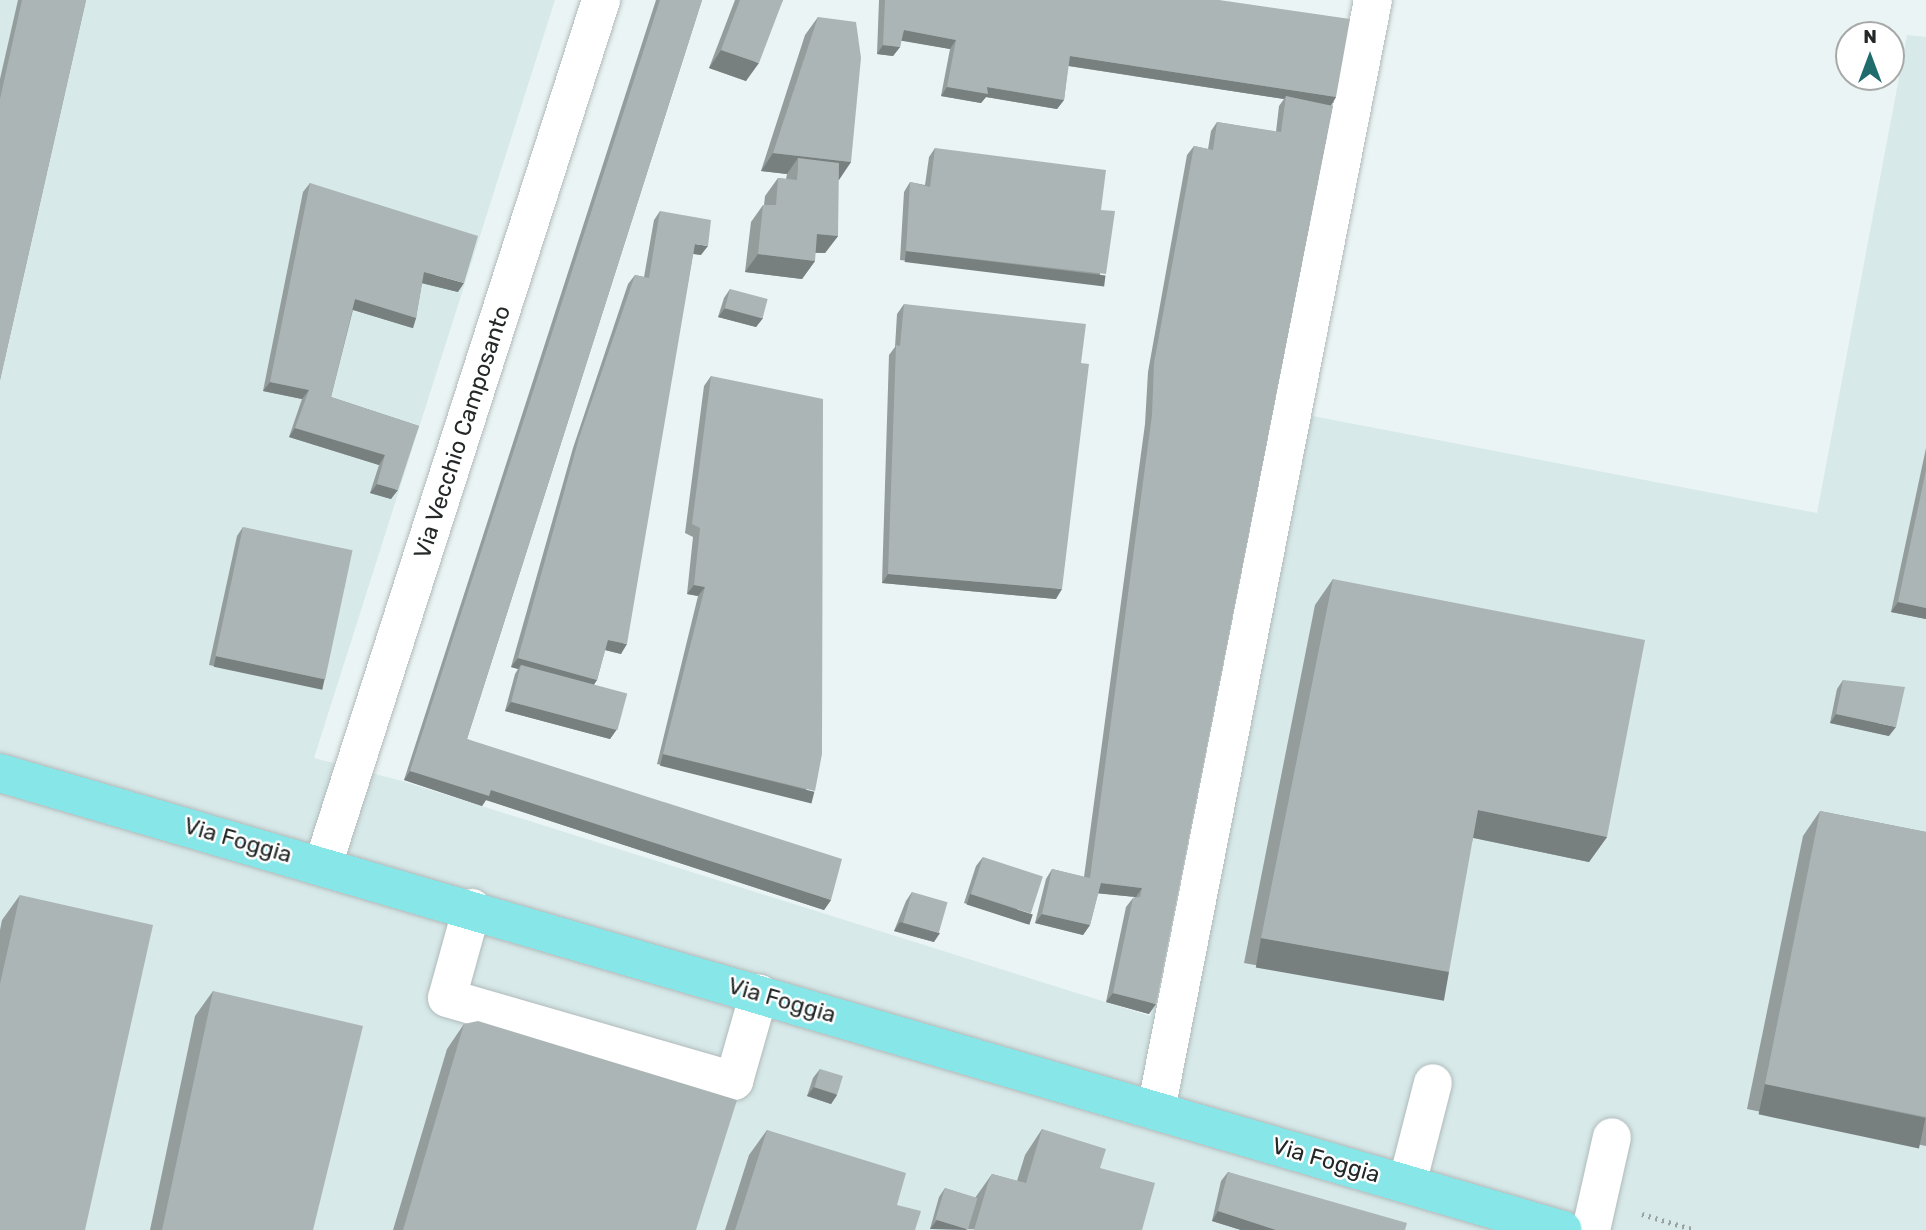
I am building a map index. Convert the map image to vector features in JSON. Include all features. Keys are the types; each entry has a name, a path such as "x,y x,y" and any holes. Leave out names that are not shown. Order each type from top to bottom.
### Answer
{"main road":[{"name":"Via Foggia","path":"0,773 472,908 1563,1230"}],"street":[{"name":"Via Vecchio Camposanto","path":"323,865 601,0"},
{"path":"1156,1110 1373,0"},
{"path":"472,908 447,998 734,1082 759,993"},
{"path":"1407,1184 1433,1083"},
{"path":"1591,1230 1612,1137"}],"shaded area":[{"path":"0,0 555,0 314,758 402,781 1150,1016 1271,408 1817,513 1896,91 1905,91 1907,35 1926,37 1926,1230 0,1230"}],"building":[{"path":"22,0 86,0 0,380 0,99"},
{"path":"660,0 702,0 467,739 842,859 831,900 491,790 489,796 410,771"},
{"path":"740,0 783,0 759,63 721,50"},
{"path":"885,0 1219,0 1350,19 1336,97 1070,56 1064,100 987,87 988,94 947,87 956,40 904,30 900,47 883,45"},
{"path":"818,17 856,22 861,58 851,162 773,153"},
{"path":"1286,96 1333,106 1156,1004 1113,993 1133,898 1140,897 1142,888 1101,883 1090,925 1042,914 1052,869 1090,878 1152,415 1154,363 1194,146 1213,150 1217,122 1281,132"},
{"path":"935,148 1106,170 1101,210 1115,211 1106,274 906,251 910,182 930,187"},
{"path":"798,158 839,163 838,236 817,234 815,261 758,254 763,205 776,205 778,178 797,180"},
{"path":"310,183 478,236 464,283 424,272 416,318 355,299 331,397 419,426 398,490 377,484 385,455 295,428 309,390 270,382"},
{"path":"660,211 711,220 708,246 695,244 627,644 608,640 597,680 518,658 579,438 635,275 649,278"},
{"path":"730,289 768,299 762,318 725,308"},
{"path":"904,304 1086,324 1081,363 1089,364 1062,589 888,574 896,345 900,346"},
{"path":"711,376 823,399 822,754 815,791 663,754 705,587 694,585 700,528 692,524"},
{"path":"1926,470 1926,608 1898,602"},
{"path":"243,527 353,550 325,679 216,656"},
{"path":"1333,579 1645,640 1607,837 1478,810 1449,972 1261,938"},
{"path":"521,665 627,693 617,730 511,702"},
{"path":"1843,680 1905,687 1896,727 1836,714"},
{"path":"1820,811 1926,832 1926,1117 1765,1084"},
{"path":"983,857 1043,876 1031,914 971,894"},
{"path":"912,892 948,902 939,933 903,923"},
{"path":"20,895 153,925 85,1230 0,1230 0,984"},
{"path":"213,991 363,1026 313,1230 162,1230"},
{"path":"478,1021 737,1100 696,1230 403,1230 464,1024"},
{"path":"820,1069 843,1076 837,1094 814,1087"},
{"path":"1042,1129 1106,1149 1100,1168 1155,1183 1142,1230 974,1230 992,1174 1026,1183"},
{"path":"767,1130 906,1173 897,1205 921,1211 915,1230 735,1230"},
{"path":"1228,1172 1407,1223 1405,1230 1276,1230 1218,1211"},
{"path":"945,1188 978,1198 968,1229 935,1220"}]}
